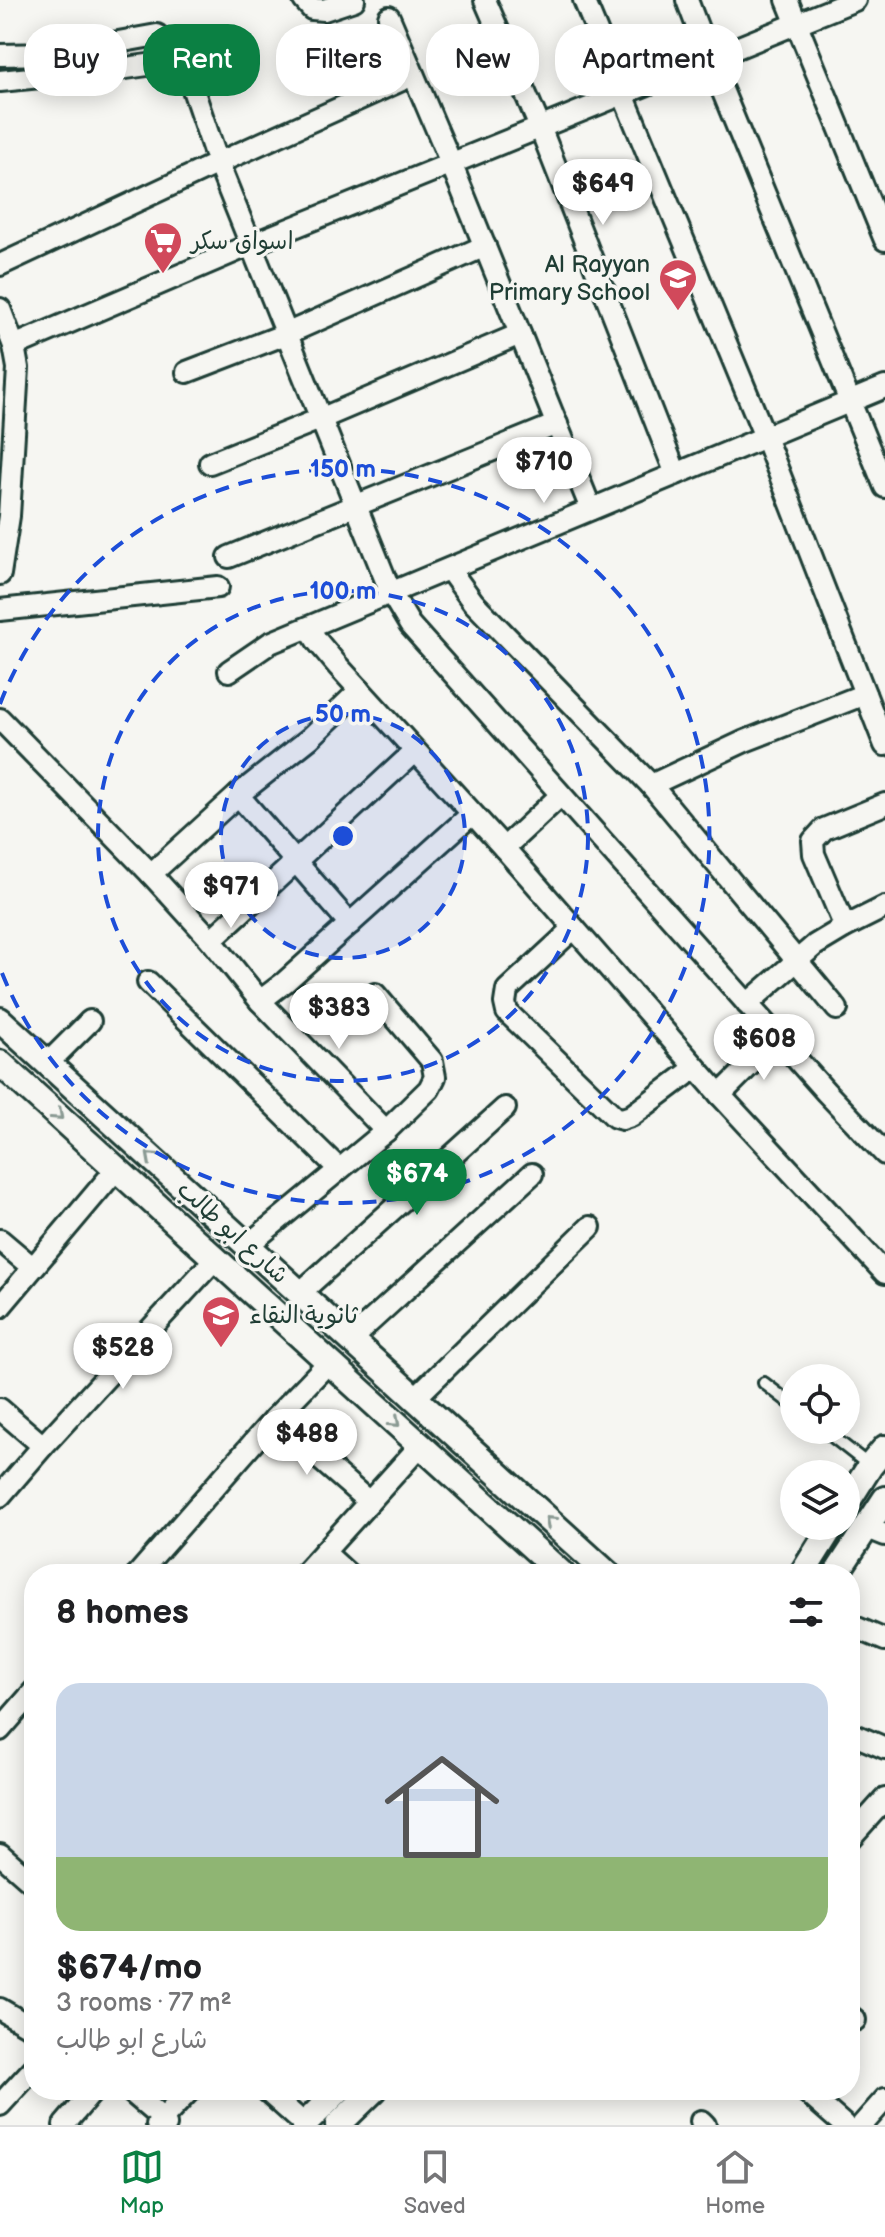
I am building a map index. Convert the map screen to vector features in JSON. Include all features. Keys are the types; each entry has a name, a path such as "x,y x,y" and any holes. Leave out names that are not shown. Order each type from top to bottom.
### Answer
{"street":[{"path":"304,0 312,9 324,10 354,0"},
{"path":"485,0 540,127 676,474"},
{"path":"584,0 594,24"},
{"path":"687,0 696,24"},
{"path":"787,0 885,240"},
{"path":"743,45 855,0"},
{"path":"389,17 591,509"},
{"path":"0,55 52,54 143,38"},
{"path":"0,81 143,66"},
{"path":"0,265 413,75"},
{"path":"195,96 218,163 355,506 391,593 410,625 777,1038 885,1154"},
{"path":"14,346 250,245 615,96"},
{"path":"623,96 765,437 885,745"},
{"path":"724,96 885,487"},
{"path":"187,372 286,334 485,246"},
{"path":"0,309 14,346 9,368 0,574"},
{"path":"210,463 520,334"},
{"path":"229,671 270,643 885,387"},
{"path":"229,557 557,424"},
{"path":"449,569 473,602 651,785 837,1009"},
{"path":"0,610 218,587"},
{"path":"309,628 317,641 504,848 695,1068 885,1273"},
{"path":"151,874 238,795 309,739 360,690"},
{"path":"651,785 745,741 865,694"},
{"path":"0,719 151,874 211,940 260,1001 386,1131"},
{"path":"211,940 415,751"},
{"path":"238,795 350,924"},
{"path":"504,848 561,795"},
{"path":"845,927 814,854 813,841 824,829 885,804"},
{"path":"260,1001 274,992 472,814"},
{"path":"747,1004 815,945 885,907"},
{"path":"574,928 507,990 507,1012 615,1117 622,1119 631,1116 695,1068"},
{"path":"148,982 339,1169"},
{"path":"248,1245 386,1131 429,1089 435,1077 432,1061 375,994"},
{"name":"شارع ابو طالب","path":"0,1020 597,1564"},
{"path":"48,1063 90,1021"},
{"path":"720,1095 777,1038"},
{"name":"شارع ابو طالب","path":"0,1063 551,1564"},
{"path":"300,1293 505,1108"},
{"path":"0,1307 113,1173"},
{"path":"351,1339 532,1174"},
{"path":"415,1398 590,1227"},
{"path":"0,1240 32,1267"},
{"path":"0,1496 215,1259"},
{"path":"152,1564 274,1419 329,1362"},
{"path":"0,1409 43,1446"},
{"path":"274,1419 369,1502"},
{"path":"313,1564 420,1446"},
{"path":"860,1483 878,1457"},
{"path":"845,1564 875,1531 885,1499"},
{"path":"808,1564 823,1540"},
{"path":"324,1552 337,1564"},
{"path":"860,1629 885,1640"},
{"path":"0,1730 24,1702"},
{"path":"860,1737 885,1748"},
{"path":"860,1827 885,1799"},
{"path":"0,1854 24,1876"},
{"path":"0,1872 24,1881"},
{"path":"0,2009 24,2023"},
{"path":"0,2105 24,2079"},
{"path":"862,2125 885,2099"},
{"path":"64,2125 85,2100"},
{"path":"139,2100 162,2123 182,2100"},
{"path":"277,2100 304,2125 329,2100"},
{"path":"344,2123 365,2100"},
{"path":"815,2100 844,2125"}],"lane":[{"path":"764,1383 780,1395"},
{"path":"852,1444 878,1457"}],"place":[{"name":"اسواق سكر","path":"163,275"},
{"name":"Al Rayyan Primary School","path":"678,312"},
{"name":"ثانوية النقاء","path":"221,1349"}]}
